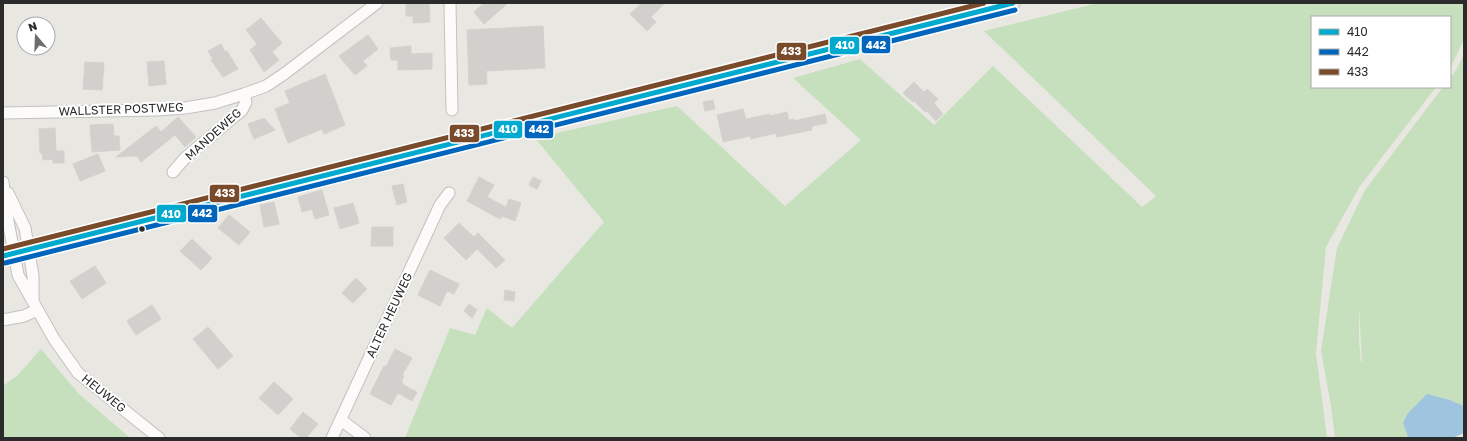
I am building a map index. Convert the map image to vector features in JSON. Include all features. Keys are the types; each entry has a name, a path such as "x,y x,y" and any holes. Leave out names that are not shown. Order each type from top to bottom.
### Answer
{"main road":[{"path":"9,254 1013,3"}],"street":[{"name":"WALLSTER POSTWEG","path":"3,113 185,108 216,102 244,94 266,86 284,74 377,3"},
{"path":"450,3 452,110"},
{"name":"MANDEWEG","path":"173,172 185,158 242,110 246,102 244,94"},
{"path":"3,320 24,316 35,304 33,276 25,228 4,184"},
{"path":"4,184 8,221 9,254"},
{"name":"ALTER HEUWEG","path":"332,438 440,205 449,194"},
{"name":"HEUWEG","path":"9,254 18,275 54,339 78,373 160,438"},
{"path":"341,420 365,438"}],"green space":[{"path":"1098,3 1464,3 1464,39 1451,67 1451,16 1311,16 1311,88 1435,88 1360,186 1326,247 1316,353 1327,438 405,438 450,328 475,335 487,308 512,328 604,222 535,138 677,106 785,206 861,140 793,78 860,59 934,125 993,66 1142,207 1156,196 984,31"},
{"path":"1464,54 1464,406 1450,400 1405,438 1335,438 1321,351 1337,248 1365,190 1442,88 1451,88 1451,77","holes":["1359,307 1362,362 1359,341"]},
{"path":"41,349 78,393 130,438 3,438 3,386 18,375"}],"water":[{"path":"1427,394 1450,400 1464,406 1464,433 1452,438 1405,438 1408,436 1403,423 1408,413"}],"building":[{"path":"406,3 429,3 430,22 413,23 413,16 406,16"},
{"path":"484,3 508,3 484,24 474,12"},
{"path":"642,3 665,3 651,17 656,22 647,31 630,14"},
{"path":"261,18 282,43 272,52 279,60 264,72 250,50 257,44 246,30"},
{"path":"543,26 545,68 486,71 487,84 469,85 467,30"},
{"path":"368,35 378,49 363,61 367,66 355,75 339,56"},
{"path":"221,44 238,69 223,77 211,60 213,59 208,51"},
{"path":"411,46 411,54 432,53 432,69 398,70 398,60 391,60 390,48"},
{"path":"164,61 166,84 149,86 147,62"},
{"path":"85,62 104,63 102,90 83,89"},
{"path":"325,74 345,125 324,134 322,129 288,143 275,109 290,103 285,91"},
{"path":"914,82 924,92 927,89 938,99 934,103 943,114 936,121 927,111 925,112 903,93"},
{"path":"713,100 715,109 705,111 703,102"},
{"path":"743,109 746,119 787,112 789,120 794,119 794,121 825,114 827,123 812,126 812,130 777,137 776,133 751,139 750,136 723,142 717,115"},
{"path":"178,117 196,137 185,147 175,135 141,162 137,156 116,157 156,126 161,132"},
{"path":"264,118 275,130 254,139 248,124"},
{"path":"113,124 114,136 119,136 120,150 92,152 90,125"},
{"path":"55,128 56,151 64,151 64,163 53,163 53,159 43,160 42,153 40,153 39,129"},
{"path":"98,154 105,171 80,181 73,164"},
{"path":"479,177 494,185 487,197 506,207 509,199 521,203 515,221 502,216 500,219 467,201"},
{"path":"533,177 541,181 537,189 529,185"},
{"path":"403,184 407,202 397,205 392,186"},
{"path":"322,190 329,215 315,219 312,209 302,212 298,197"},
{"path":"274,202 279,224 264,227 260,205"},
{"path":"353,203 359,223 340,229 334,208"},
{"path":"229,215 250,232 239,245 218,228"},
{"path":"459,223 474,237 478,233 505,260 496,268 477,249 466,260 444,238"},
{"path":"372,227 393,227 393,246 371,246"},
{"path":"192,239 212,258 201,270 180,251"},
{"path":"95,266 106,283 82,299 70,281"},
{"path":"430,270 459,284 454,294 447,291 440,306 418,295"},
{"path":"356,278 367,289 353,303 342,293"},
{"path":"505,290 515,292 514,301 504,300"},
{"path":"469,304 477,310 472,318 464,311"},
{"path":"152,305 161,319 136,335 127,321"},
{"path":"208,327 233,356 218,369 193,339"},
{"path":"395,349 412,358 402,375 404,376 401,382 417,392 412,401 398,393 391,405 370,394 384,366 386,367"},
{"path":"274,382 293,399 278,415 259,398"},
{"path":"303,412 318,424 306,438 301,438 290,429"}],"transit line":[{"name":"433","path":"3,249 984,3"},
{"name":"410","path":"3,256 1013,3"},
{"name":"442","path":"5,263 1015,10"}]}
